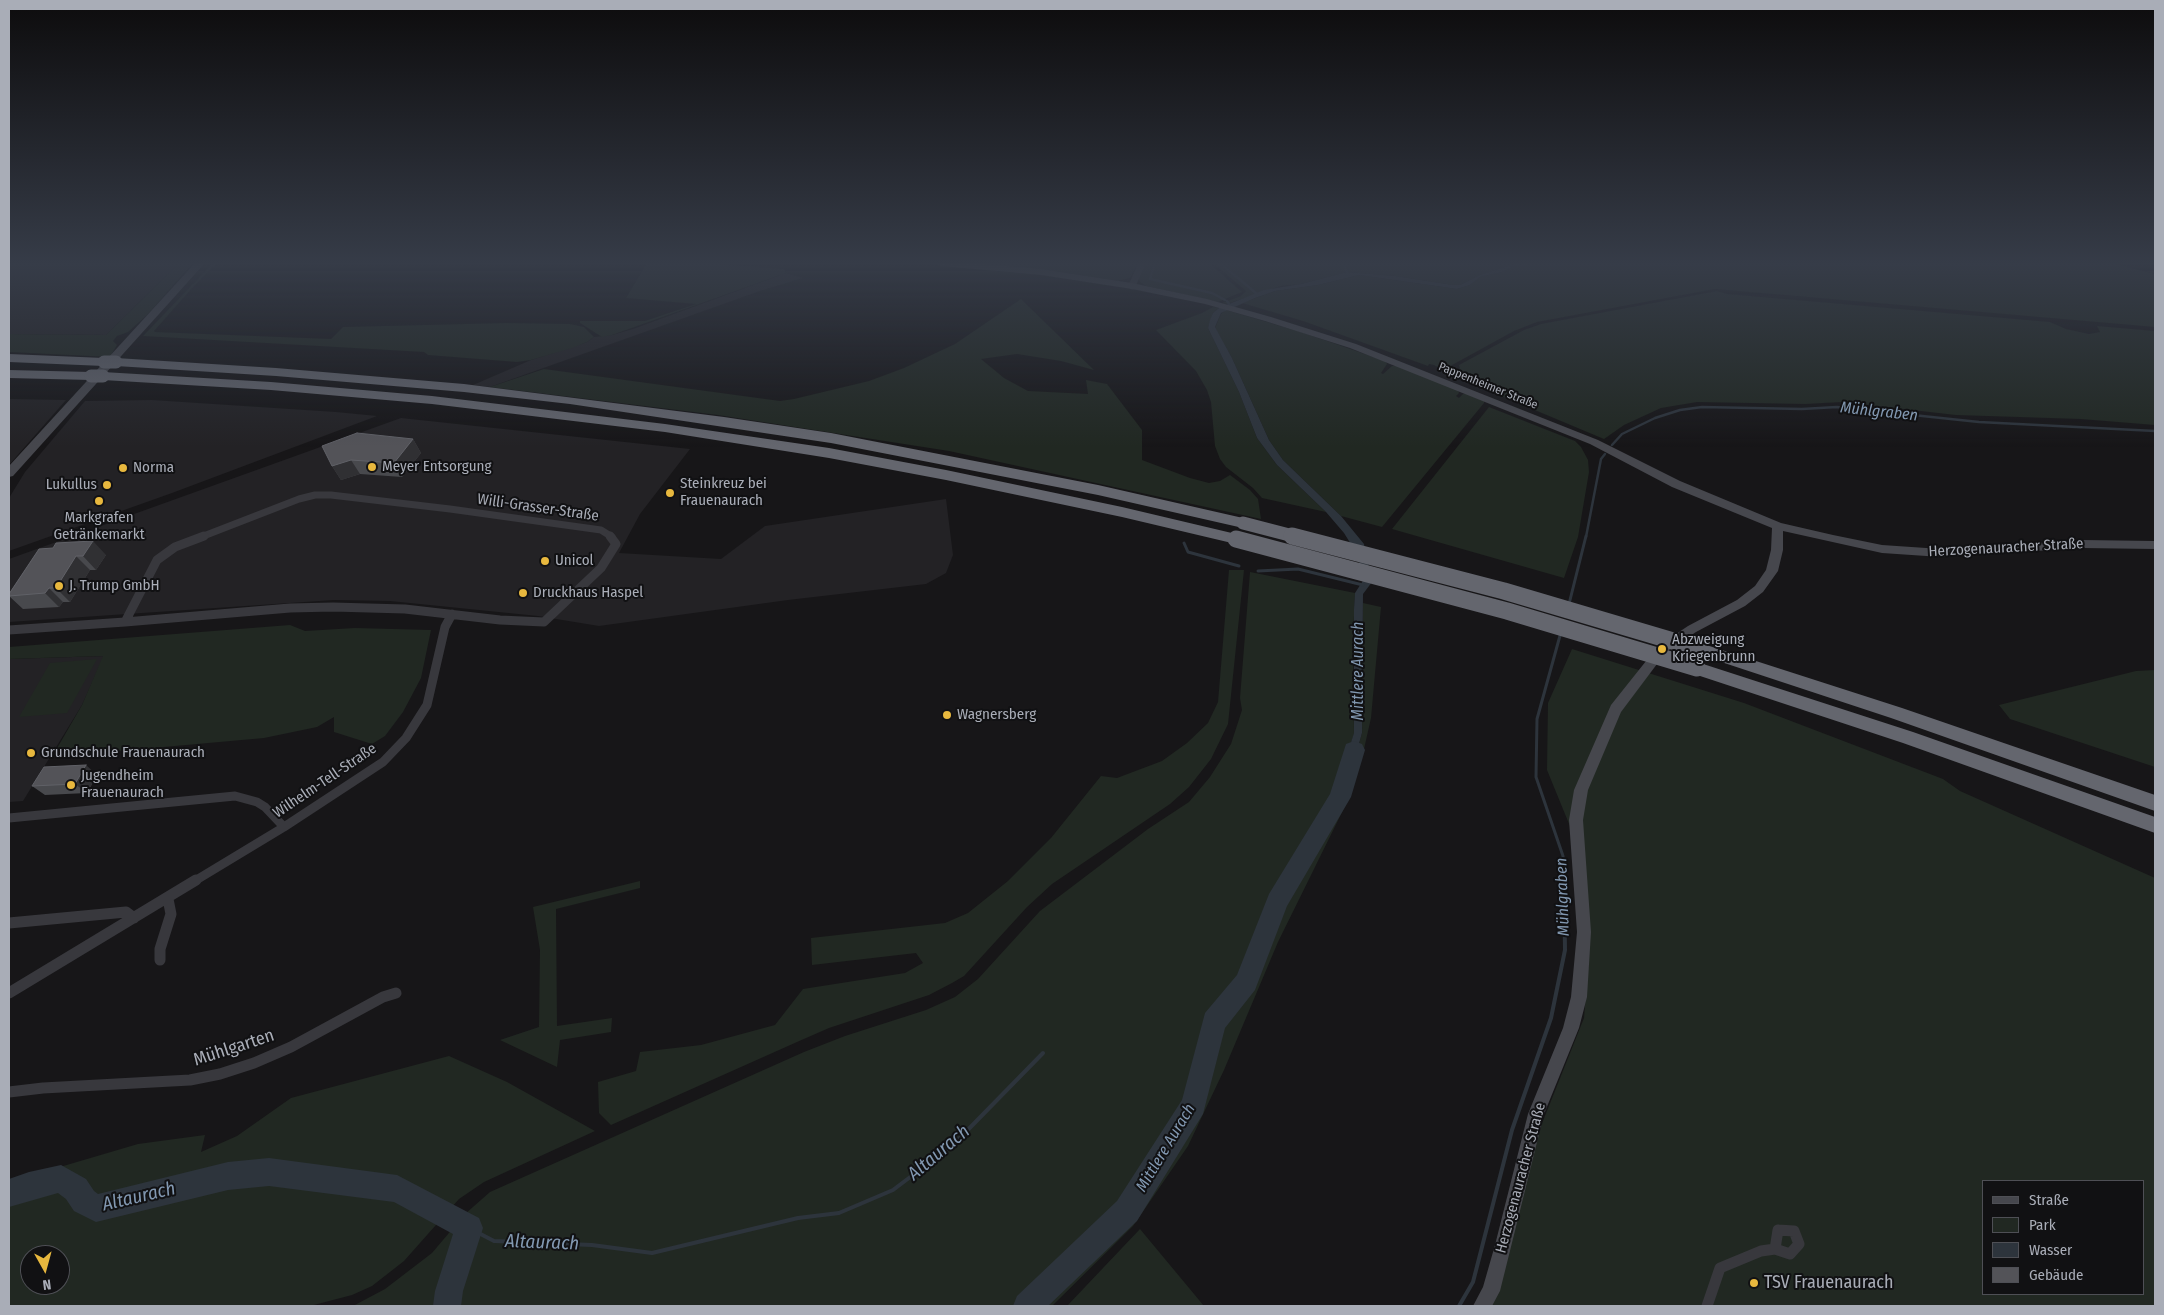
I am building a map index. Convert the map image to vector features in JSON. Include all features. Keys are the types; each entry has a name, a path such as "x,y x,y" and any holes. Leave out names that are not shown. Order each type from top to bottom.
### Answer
{"highway":[{"path":"9,358 271,386 423,399 665,428 828,453 946,475 1122,512 1236,539 1453,596 1697,668 1907,737 2155,826"},
{"path":"9,374 103,369 276,372 455,387 570,400 724,421 831,438 992,468 1243,523 1504,591 1700,649 2024,756 2155,803"},
{"path":"2024,756 2155,794"}],"street":[{"path":"9,473 144,324"},
{"name":"Pappenheimer Straße","path":"1287,324 1353,346 1576,435 1701,495 1778,526"},
{"name":"Willi-Grasser-Straße","path":"9,630 126,622 290,608 333,607 376,607 544,622 601,568 616,544 614,538 601,530 332,495 315,495 299,499 175,547 165,553 157,560 126,622"},
{"name":"Herzogenauracher Straße","path":"1482,1306 1490,1291 1504,1245 1536,1114 1571,1028 1579,996 1584,932 1576,820 1581,790 1616,709 1662,649 1692,629 1741,604 1759,589 1772,571 1777,550 1778,526 1882,548 1908,551 1989,551 2082,544 2155,545"},
{"name":"Wilhelm-Tell-Straße","path":"9,993 284,827 373,770 406,738 421,716 429,699 445,627 452,614"},
{"path":"9,818 235,796 257,802 265,807 284,827"},
{"path":"160,960 160,949 171,914 168,898"},
{"path":"9,923 126,912 134,918"},
{"name":"Mühlgarten","path":"9,1092 43,1088 190,1080 220,1074 254,1063 291,1047 383,997 396,993"},
{"path":"1708,1306 1720,1268 1761,1251 1775,1249"}],"shaded area":[{"path":"9,324 117,324 106,335 9,334"},
{"path":"646,324 666,324 490,387 473,385 531,360 587,342 594,337 612,335"},
{"path":"9,399 66,400 9,465"},
{"path":"152,400 377,416 172,493 9,551 9,498 25,472 85,401"},
{"path":"401,418 690,449 640,514 619,553 721,559 765,526 946,499 953,555 946,573 926,584 788,600 599,626 538,616 390,601 334,600 9,622 9,559"},
{"name":"Grundschule Frauenaurach","path":"104,656 82,705 23,801 9,802 9,659"}],"green space":[{"path":"117,324 137,324 128,332 117,336 113,341 117,345 110,357 9,352 9,334 106,335"},
{"path":"154,324 160,324 155,332 331,339 343,327 572,324 584,327 594,337 572,348 531,360 517,362 428,355 424,352 143,336"},
{"path":"582,324 642,324 612,335 602,337"},
{"path":"984,324 1047,324 1094,370 1061,361 1017,354 981,359 1004,378 1028,391 1088,394 1086,380 1107,384 1142,430 1142,460 1209,483 1220,481 1230,475 1250,490 1258,499 1261,519 949,451 718,415 490,387 544,369 780,401 869,381 904,368 955,344"},
{"path":"1171,324 1209,324 1208,328 1239,392 1257,438 1277,465 1326,512 1262,498 1253,488 1226,467 1220,459 1215,446 1211,402 1207,390 1196,371 1156,330"},
{"path":"1217,324 1275,324 1385,361 1387,364 1381,373 1383,374 1392,366 1397,366 1458,390 1459,393 1456,396 1459,398 1463,394 1467,394 1484,401 1484,403 1382,527 1341,516 1283,460 1269,440 1232,358 1215,328"},
{"path":"1312,324 1531,324 1514,331 1443,370 1434,365 1429,364 1428,366"},
{"path":"1540,324 2055,324 2066,329 2089,334 2100,332 2097,326 2155,331 2155,425 2081,419 1956,415 1842,402 1805,404 1697,402 1661,408 1624,425 1604,439 1456,377 1460,369 1459,365 1524,330"},
{"path":"2125,324 2155,324 2155,327"},
{"path":"1489,407 1575,441 1581,447 1588,460 1589,472 1578,537 1564,578 1392,529"},
{"path":"1229,570 1244,570 1228,724 1211,759 1189,787 1170,804 1052,884 1027,907 964,976 952,983 929,995 829,1028 611,1125 599,1113 598,1082 636,1071 640,1052 701,1045 775,1025 803,989 905,973 923,963 916,953 812,965 811,938 945,923 968,913 1008,881 1051,838 1101,776 1117,778 1162,761 1187,743 1208,723 1218,702"},
{"path":"1250,572 1355,593 1353,639 1354,734 1341,773 1350,776 1362,733 1363,603 1381,607 1371,718 1362,758 1350,796 1278,942 1224,1070 1188,1146 1133,1226 1052,1306 353,1306 385,1289 432,1253 465,1214 490,1192 804,1052 845,1036 926,1010 955,997 978,979 1040,911 1148,829 1189,802 1210,777 1231,744 1242,710 1240,698"},
{"path":"290,625 305,631 355,628 431,630 421,678 403,712 385,736 372,744 334,732 334,717 317,727 264,738 52,757 82,705 103,656 9,659 9,647"},
{"path":"1572,649 1744,703 1943,779 1960,791 2155,878 2155,1306 1491,1306 1541,1126 1584,1018 1589,956 1583,858 1547,770 1548,703"},
{"path":"97,659 67,713 19,717 50,663"},
{"path":"2155,670 2155,767 2010,719 1999,705 2136,671"},
{"path":"640,881 640,888 556,909 557,1026 612,1018 611,1032 560,1040 557,1067 500,1040 539,1027 540,950 533,907"},
{"path":"449,1056 507,1082 595,1131 484,1182 459,1199 404,1261 372,1286 352,1295 310,1306 9,1306 9,1182 138,1144 205,1135 201,1152 237,1136 291,1098"},
{"path":"1140,1229 1204,1306 1067,1306"}],"water":[{"path":"1209,324 1216,324 1215,327 1232,358 1269,440 1283,460 1341,516 1364,544 1372,582 1363,594 1362,733 1350,776 1341,773 1354,733 1355,593 1364,579 1357,554 1344,533 1326,512 1277,465 1257,438 1239,392 1208,328"}],"building":[{"path":"357,433 413,439 394,463 351,460 332,466 322,446"},
{"path":"93,541 83,556 76,556 56,588 49,588 45,593 9,596 39,549 53,548 56,543"},
{"path":"86,765 75,784 32,786 44,767"}],"waterway":[{"name":"Mühlgraben","path":"1612,445 1622,434 1655,418 1680,410 1702,407 1802,409 1837,407 1979,422 2155,431"},
{"name":"Mühlgraben","path":"1586,537 1601,459 1605,454"},
{"name":"Mühlgraben","path":"1569,604 1586,536"},
{"path":"1184,543 1188,552 1239,566"},
{"path":"1258,571 1298,569 1363,585"},
{"name":"Mühlgraben","path":"1561,632 1537,719 1536,777 1563,856 1564,882"},
{"name":"Mittlere Aurach","path":"1027,1306 1127,1211 1194,1105 1214,1022 1246,982 1277,901 1340,797 1354,750"},
{"name":"Mühlgraben","path":"1459,1306 1473,1282 1512,1130 1551,1018 1565,950 1564,880"},
{"name":"Altaurach","path":"469,1228 494,1241 592,1245 652,1253 798,1218 839,1213 893,1190 954,1144 1043,1053"},
{"name":"Altaurach","path":"9,1193 29,1186 61,1179 76,1189 84,1201 96,1208 228,1176 269,1172 397,1189 469,1228 449,1291 447,1306"}],"place":[{"name":"Meyer Entsorgung","path":"372,467"},
{"name":"Norma","path":"123,468"},
{"name":"Lukullus","path":"107,485"},
{"name":"Steinkreuz bei Frauenaurach","path":"670,493"},
{"name":"Markgrafen Getränkemarkt","path":"99,501"},
{"name":"Unicol","path":"545,561"},
{"name":"J. Trump GmbH","path":"59,586"},
{"name":"Druckhaus Haspel","path":"523,593"},
{"name":"Abzweigung Kriegenbrunn","path":"1662,649"},
{"name":"Wagnersberg","path":"947,715"},
{"name":"Grundschule Frauenaurach","path":"31,753"},
{"name":"Jugendheim Frauenaurach","path":"71,785"},
{"name":"TSV Frauenaurach","path":"1754,1283"}]}
